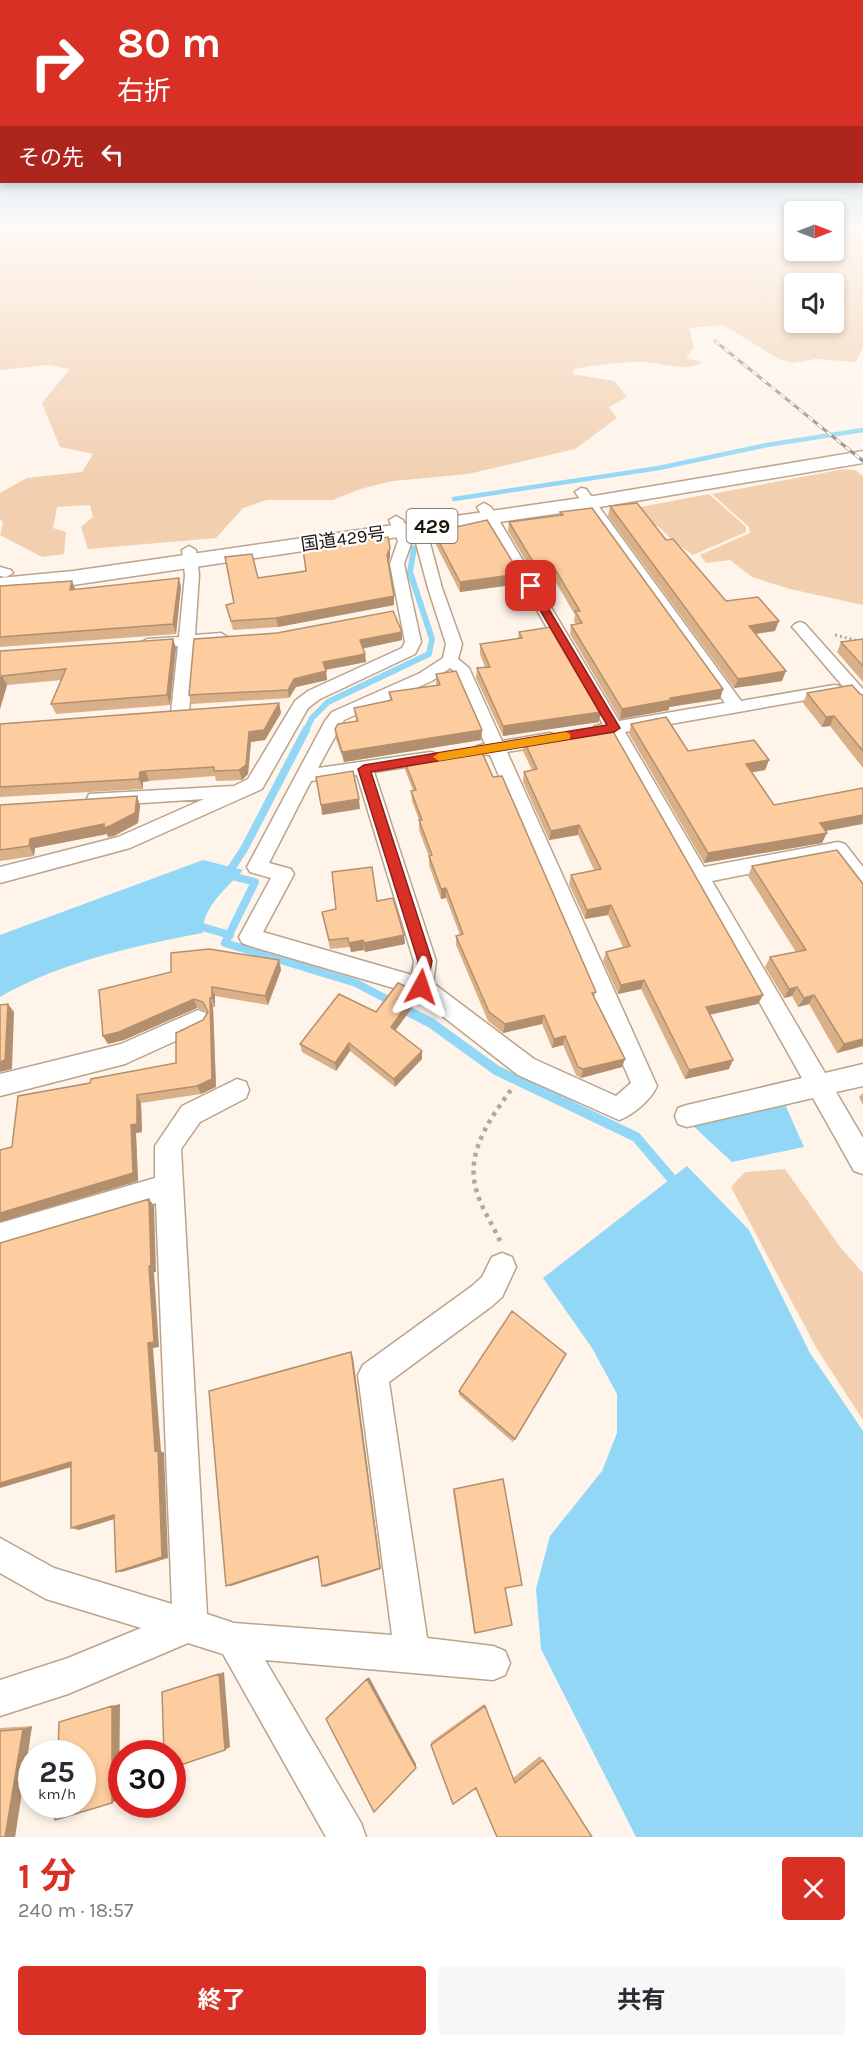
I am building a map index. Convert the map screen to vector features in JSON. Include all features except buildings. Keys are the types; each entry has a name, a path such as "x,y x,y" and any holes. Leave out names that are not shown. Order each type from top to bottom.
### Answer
{"highway":[{"name":"国道429号","path":"584,498 863,447"},
{"name":"国道429号","path":"2,576 73,578 189,556 863,457"}],"street":[{"path":"584,498 737,707"},
{"path":"487,512 863,1162"},
{"path":"0,875 123,843 255,784 293,705 409,651 413,642 405,610 398,564 409,524"},
{"path":"409,524 435,588 454,644 450,660 426,677 338,716 331,724 257,867 284,874 249,937 421,987 526,1067 619,1109 645,1086 461,669 450,660"},
{"path":"180,713 192,575 189,556"},
{"path":"386,613 405,610"},
{"path":"800,627 857,693"},
{"path":"127,645 232,638"},
{"path":"305,776 496,748 737,707 857,693"},
{"path":"158,714 202,711"},
{"path":"364,769 425,961 421,987"},
{"path":"78,801 242,790"},
{"path":"698,876 838,849 863,882"},
{"path":"0,1085 125,1054 198,1020"},
{"path":"687,1116 863,1075"},
{"path":"190,1625 168,1187 168,1146 191,1114 237,1090"},
{"path":"0,1236 168,1187"},
{"path":"412,1654 373,1375 482,1296 492,1287 502,1267"},
{"path":"0,1554 46,1582 234,1640 493,1663"},
{"path":"0,1698 68,1676 190,1625"},
{"path":"234,1640 347,1837"}],"path":[{"path":"502,1267 506,1254 475,1184 475,1151 493,1115 508,1093"}],"shaded area":[{"path":"0,312 784,312 784,333 844,333 844,312 863,312 863,347 856,362 815,359 793,363 779,359 723,325 689,328 694,348 686,358 703,362 696,365 680,367 632,362 574,369 573,374 614,381 627,397 609,407 617,418 575,449 468,474 393,481 360,489 333,500 267,500 243,508 216,538 88,549 81,527 93,517 90,505 57,507 53,528 66,532 64,554 42,557 0,535 3,522 0,519 0,493 27,478 82,472 93,454 60,447 42,403 70,369 48,365 0,370"},
{"path":"844,469 855,470 863,476 863,605 790,589 752,577 730,560 706,563 700,555 750,533 749,527 712,494"},
{"path":"709,494 746,527 746,532 693,555 674,542 658,526 650,526 635,508"},
{"path":"785,1169 840,1247 863,1273 863,1420 817,1349 731,1187 745,1172"}],"water":[{"path":"203,860 243,870 211,907 206,915 203,933 152,943 72,965 47,974 0,997 0,935"},
{"path":"784,1102 804,1147 732,1162 692,1125"},
{"path":"687,1166 749,1230 810,1353 863,1431 863,1837 636,1837 541,1649 536,1589 550,1536 602,1471 617,1433 617,1394 592,1348 543,1278"}],"waterway":[{"path":"454,499 659,468 767,445 863,430"},
{"path":"306,730 312,718 328,702 429,654 432,639 410,572 414,548"},
{"path":"227,875 244,849 306,730"},
{"path":"228,875 255,882 229,935"},
{"path":"192,924 229,935"},
{"path":"229,935 225,943 356,983 405,1009"},
{"path":"402,1008 431,1023 496,1070 636,1137 677,1185"}],"railway":[{"path":"715,341 863,461"}],"slow traffic":[{"path":"439,757 566,736"}],"route":[{"path":"421,987 425,961 364,769 614,728 531,586"}]}
